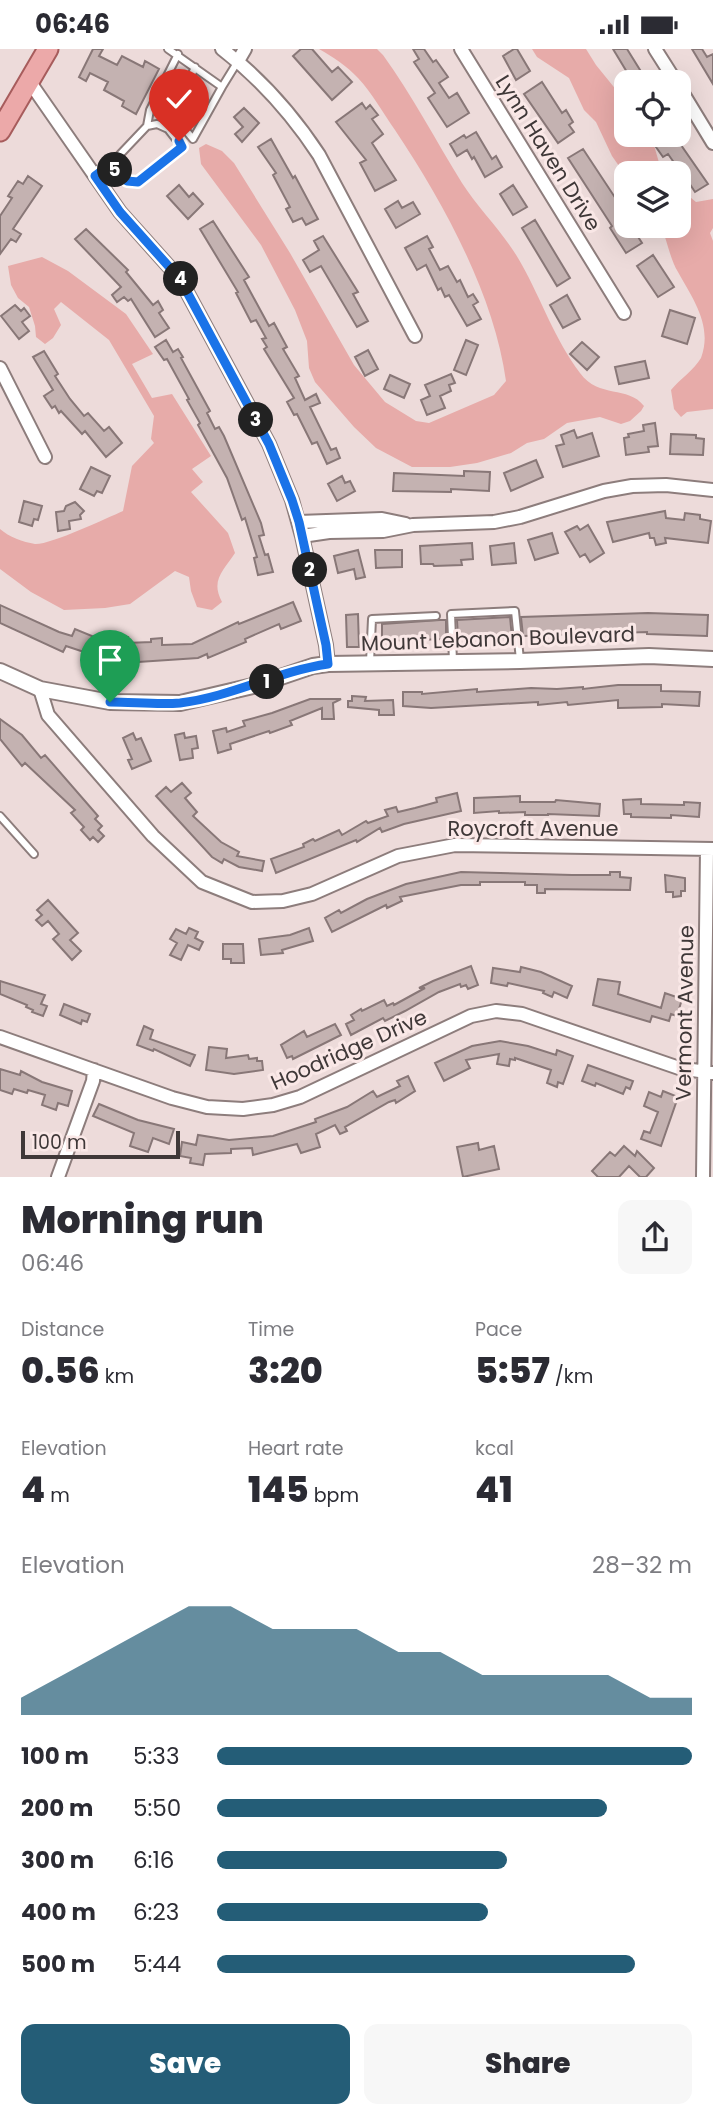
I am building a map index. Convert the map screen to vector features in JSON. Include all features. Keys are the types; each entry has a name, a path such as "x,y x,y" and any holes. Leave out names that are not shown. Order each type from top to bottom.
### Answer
{"main road":[{"path":"1,126 48,49"}],"street":[{"path":"222,49 278,100 312,145 415,336"},
{"path":"238,61 245,49"},
{"name":"Lynn Haven Drive","path":"461,49 624,313"},
{"path":"655,49 668,70"},
{"path":"29,81 120,212 169,264 187,289 269,444 299,522 328,664"},
{"path":"691,107 713,143"},
{"path":"0,368 45,457"},
{"path":"302,536 382,519 413,525 507,520 604,491 632,486 666,485 713,490"},
{"path":"299,522 359,526"},
{"name":"Mount Lebanon Boulevard","path":"0,671 40,689 110,702 180,703 257,685 313,666 328,664 453,663 649,656 713,659"},
{"name":"Roycroft Avenue","path":"40,689 48,715 153,836 202,882 252,902 283,901 312,894 398,856 455,845 710,849"},
{"name":"Vermont Avenue","path":"703,1177 708,1072 710,849"},
{"name":"Hoodridge Drive","path":"0,1037 172,1097 207,1107 243,1109 273,1105 300,1097 471,1016 496,1011 522,1014 679,1068 708,1072"},
{"path":"58,1177 93,1081 94,1070"}],"lane":[{"path":"168,49 222,87"},
{"path":"95,176 110,165 147,126 150,110 178,54"},
{"path":"110,165 127,181 138,182 193,139 238,61"},
{"path":"193,139 174,116 195,67"},
{"path":"147,126 157,124 168,129 182,147"},
{"path":"453,663 451,614 515,611 520,661"},
{"path":"370,664 372,619 436,616"},
{"path":"0,816 34,854"}],"shaded area":[{"path":"319,49 377,49 383,55 462,183 516,254 563,347 580,373 596,386 630,396 644,406 630,421 621,424 600,417 567,423 544,439 477,463 450,467 412,467 376,448 315,382 309,368 307,341 295,310 261,245 201,164 199,148 206,144 222,151 234,163 290,253 354,365 385,402 416,421 429,423 494,395 506,381 500,348 478,282 431,187 363,84 345,66"},
{"path":"532,49 586,49 614,87 614,147 654,147 659,161 616,161 596,122 584,110 569,78 537,57"},
{"path":"691,198 696,202 713,199 713,228 710,233 713,241 713,409 687,412 681,417 674,409 671,390 701,358 705,335 700,313 675,267 665,238 691,238"},
{"path":"42,257 68,271 126,314 153,354 132,364 152,398 172,394 211,456 192,469 203,482 191,492 228,533 235,553 218,581 217,587 222,602 212,610 197,607 189,577 175,571 130,604 64,610 31,592 0,569 0,529 21,540 42,543 123,511 132,466 154,443 151,439 154,416 109,340 61,302 54,309 61,325 53,338 45,344 36,337 29,307 18,298 11,285 8,266"}],"building":[{"path":"93,49 103,49 99,56 117,65 122,56 143,67 145,61 159,69 136,114 122,106 124,101 104,90 108,82 90,73 86,81 79,77"},
{"path":"301,49 312,49 332,72 338,67 352,82 332,100 293,56"},
{"path":"413,49 424,49 433,62 436,60 448,77 439,83 449,98 457,93 469,113 447,127 428,98 435,93 414,62 419,59"},
{"path":"517,49 530,71 516,80 503,56"},
{"path":"613,49 627,49 640,70 626,70"},
{"path":"692,49 702,49 707,57 713,54 713,84"},
{"path":"542,82 562,113 566,110 573,122 569,125 574,132 558,143 524,94"},
{"path":"362,103 366,109 370,105 378,115 372,119 383,134 372,143 396,180 375,191 360,163 366,160 336,122"},
{"path":"244,108 259,123 242,142 235,134 243,127 234,117"},
{"path":"476,132 492,159 496,156 502,167 485,177 467,150 457,156 450,144 464,135 466,138"},
{"path":"271,139 318,219 306,225 302,218 293,222 286,209 290,207 273,175 276,173 258,147"},
{"path":"656,147 682,147 708,184 695,192 691,186 691,161 673,161 668,154 663,157"},
{"path":"583,149 614,196 614,234 610,228 612,226 568,158"},
{"path":"28,176 42,186 13,229 21,234 16,242 11,239 0,254 0,216 12,198 8,196 18,181 23,184"},
{"path":"179,185 189,197 193,193 203,204 188,219 167,196"},
{"path":"513,185 527,207 513,215 500,194"},
{"path":"398,201 402,208 413,202 420,214 396,228 385,209"},
{"path":"535,220 570,278 557,286 522,228"},
{"path":"213,221 249,277 244,280 269,326 274,323 287,347 283,349 299,376 295,378 305,400 316,394 320,403 310,407 331,450 336,448 340,458 327,464 317,442 312,444 297,414 294,415 287,402 294,398 264,349 267,347 262,339 266,338 256,320 251,322 236,293 238,292 200,229"},
{"path":"86,229 128,270 126,272 153,305 158,301 163,310 159,313 169,328 155,337 131,299 128,301 124,297 117,302 112,295 121,287 75,239"},
{"path":"323,236 358,292 353,294 368,321 357,327 321,266 310,272 303,260 319,250 314,241"},
{"path":"427,236 433,247 429,249 440,270 448,266 457,282 460,280 468,297 473,294 478,302 473,305 481,319 467,326 449,295 445,297 441,288 438,290 426,265 417,270 405,248"},
{"path":"616,238 639,238 642,243 626,253"},
{"path":"653,255 674,287 658,297 637,266"},
{"path":"567,295 580,319 563,328 550,305"},
{"path":"15,305 21,311 24,308 30,316 22,322 29,331 19,339 1,316"},
{"path":"670,310 695,318 687,344 662,336"},
{"path":"166,340 173,352 178,349 183,357 181,358 210,411 207,413 215,429 219,427 224,436 261,523 264,535 259,536 273,572 258,575 254,558 257,557 245,518 242,520 227,478 198,425 200,423 187,400 189,399 167,359 164,360 155,347"},
{"path":"466,340 478,345 466,375 454,370"},
{"path":"582,342 599,357 587,370 570,354"},
{"path":"368,350 378,369 365,376 355,357"},
{"path":"44,351 58,374 55,376 84,416 88,413 104,431 109,427 122,443 106,457 85,431 82,434 61,411 59,413 55,406 52,408 44,396 53,390 33,357"},
{"path":"645,361 649,378 619,384 615,367"},
{"path":"451,374 455,383 449,385 451,391 440,396 445,408 427,415 421,400 430,396 425,385"},
{"path":"390,375 410,384 404,398 384,389"},
{"path":"655,423 658,446 648,447 649,452 626,455 624,438 629,437 628,434 644,431 643,425"},
{"path":"574,430 577,438 592,433 599,456 563,467 556,446 564,444 561,435"},
{"path":"671,434 696,435 696,438 704,439 703,455 670,454"},
{"path":"536,460 543,477 511,491 504,473"},
{"path":"91,467 110,476 102,493 97,491 94,496 80,489"},
{"path":"464,471 490,472 489,491 393,491 394,473 464,476"},
{"path":"342,476 345,483 350,481 355,491 337,501 328,484"},
{"path":"24,501 42,506 38,520 34,519 32,526 19,522"},
{"path":"75,502 84,511 80,515 81,519 69,521 70,529 58,531 56,512 64,511 66,506"},
{"path":"665,511 666,518 684,520 685,513 700,515 700,519 711,521 708,543 665,538 666,543 656,545 649,533 613,542 607,522"},
{"path":"588,525 604,553 590,562 585,554 580,557 565,532 577,526 580,530"},
{"path":"552,533 558,553 535,560 528,540"},
{"path":"472,543 473,559 461,560 462,565 421,564 420,546"},
{"path":"514,543 516,563 492,565 490,546"},
{"path":"358,550 365,577 356,579 354,569 338,573 334,556"},
{"path":"375,550 402,550 402,567 376,568"},
{"path":"293,602 301,621 281,629 279,624 208,658 207,654 198,658 138,662 106,656 105,659 66,646 63,652 0,623 0,605 59,632 72,636 75,629 116,646 117,635 128,637 126,643 151,642 151,639 162,638 162,645 192,644 238,622 239,624"},
{"path":"648,613 708,615 707,636 647,632 523,636 521,617"},
{"path":"358,614 359,647 347,647 346,615"},
{"path":"510,617 512,638 458,638 457,620"},
{"path":"446,620 446,639 382,641 382,624"},
{"path":"618,685 661,685 661,691 700,692 699,706 662,704 662,707 618,708 618,700 568,705 567,702 538,705 538,702 431,708 403,706 403,692 422,694 477,689 477,692 531,688 583,689"},
{"path":"352,696 366,697 365,701 393,700 394,715 379,715 379,710 348,707"},
{"path":"310,699 341,699 333,703 334,719 322,719 322,708 290,721 292,725 230,744 231,749 218,753 213,731 226,728 227,732 245,726 243,721"},
{"path":"0,719 22,735 41,758 45,755 98,816 95,819 102,826 98,830 104,836 98,842 93,837 90,840 81,830 84,827 71,813 75,810 25,763 22,766 0,739"},
{"path":"133,733 136,740 141,738 151,761 132,769 128,760 132,759 123,738"},
{"path":"184,733 185,738 196,736 198,748 192,749 193,758 180,760 175,735"},
{"path":"182,783 191,793 185,798 197,812 193,816 221,842 239,852 237,856 264,861 262,871 239,867 224,859 222,863 212,857 156,796 166,787 171,792"},
{"path":"457,793 461,811 382,832 380,828 357,842 356,840 276,873 271,859 304,847 303,844 313,839 315,841 339,830 342,835 366,821 368,823 388,816 385,810 396,807 398,812 415,808 437,802 436,798"},
{"path":"520,796 520,802 556,800 600,804 599,816 525,815 525,812 499,811 474,813 474,798"},
{"path":"641,799 641,804 700,803 699,817 631,817 631,814 624,814 623,800"},
{"path":"461,872 610,875 610,872 620,872 620,877 631,878 630,890 545,889 545,893 537,893 537,885 525,885 525,882 480,882 480,885 461,885 400,897 402,901 387,908 386,905 332,932 325,918 406,884"},
{"path":"665,875 685,878 685,891 681,891 681,896 673,897 673,892 666,892"},
{"path":"48,900 78,933 70,940 81,951 72,960 53,939 59,934 48,921 42,926 36,920 42,915 37,910"},
{"path":"189,928 198,932 195,938 203,942 199,950 188,945 181,960 170,955 177,943 170,939 176,929 186,934"},
{"path":"309,928 313,941 282,950 283,953 261,955 259,939 290,935"},
{"path":"223,944 243,944 244,963 231,963 231,959 223,959"},
{"path":"471,966 478,985 468,989 466,985 461,987 460,984 439,992 385,1021 383,1018 351,1035 346,1024 354,1020 351,1015 361,1009 362,1011 384,1000 387,1006 393,1003 394,1005 425,988 419,988"},
{"path":"521,967 541,972 572,986 567,998 554,992 552,997 543,993 544,991 508,983 507,986 491,983 493,968 520,972"},
{"path":"598,979 620,982 618,994 661,1008 665,993 682,999 677,1016 671,1014 669,1021 652,1016 650,1022 593,1005"},
{"path":"0,981 45,995 41,1004 47,1006 43,1016 32,1012 27,1005 0,994"},
{"path":"64,1004 90,1014 87,1022 82,1020 81,1024 60,1015"},
{"path":"335,1024 341,1035 293,1059 292,1056 287,1058 281,1045 304,1031 307,1037"},
{"path":"144,1026 153,1030 150,1039 195,1055 190,1066 154,1049 153,1051 137,1045"},
{"path":"500,1041 556,1055 557,1050 573,1056 563,1084 558,1082 557,1087 547,1083 551,1070 515,1058 510,1059 509,1066 497,1064 499,1054 466,1060 470,1068 444,1081 435,1063 472,1046"},
{"path":"209,1047 227,1049 226,1058 248,1055 249,1059 257,1058 257,1061 262,1061 263,1070 234,1074 206,1070"},
{"path":"588,1065 633,1081 630,1089 626,1087 623,1094 596,1083 595,1086 582,1081"},
{"path":"0,1069 20,1075 21,1071 42,1082 72,1091 68,1106 58,1103 56,1110 42,1105 45,1095 28,1090 27,1093 14,1089 12,1094 0,1090"},
{"path":"408,1076 415,1091 396,1103 395,1100 389,1102 345,1127 347,1131 340,1134 335,1125 316,1134 320,1147 301,1153 297,1144 253,1155 252,1148 231,1149 231,1153 205,1154 203,1165 190,1163 191,1158 180,1156 182,1142 196,1145 198,1135 229,1140 273,1136 316,1122 315,1119 347,1107 373,1091 377,1097 400,1086 397,1081"},
{"path":"663,1091 678,1097 661,1146 641,1139 644,1131 650,1133 658,1112 644,1106 649,1092 661,1097"},
{"path":"99,1104 138,1120 174,1129 169,1144 153,1138 148,1152 130,1146 134,1133 93,1116"},
{"path":"478,1143 479,1150 494,1146 499,1169 463,1177 457,1147"},
{"path":"624,1146 635,1156 637,1151 654,1168 646,1177 640,1177 629,1166 619,1177 598,1177 592,1171 610,1152 615,1156"}],"route":[{"path":"110,702 180,703 257,685 313,666 328,664 299,522 269,444 187,289 164,259 120,212 95,176 110,165 127,181 138,182 182,147 179,141"}]}
